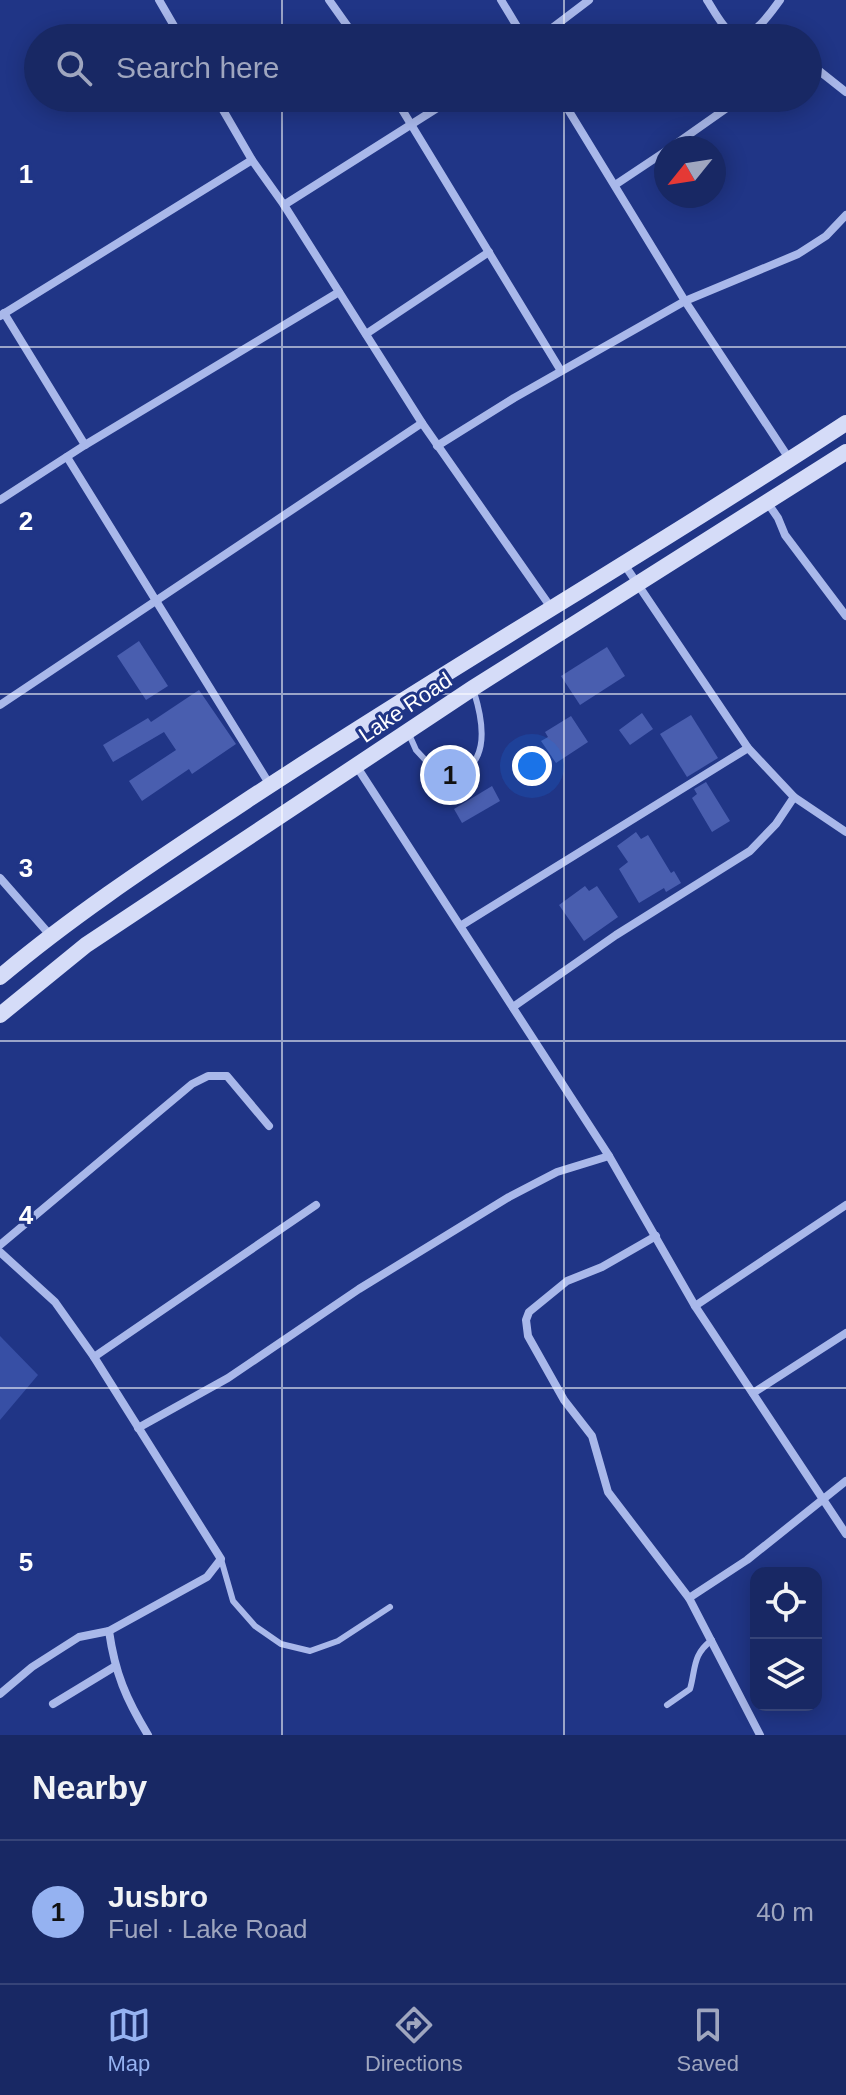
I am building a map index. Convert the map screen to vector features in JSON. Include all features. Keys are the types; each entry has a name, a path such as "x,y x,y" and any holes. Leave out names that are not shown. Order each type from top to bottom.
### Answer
{"main road":[{"name":"Lake Road","path":"0,977 50,935 271,785 846,423"},
{"name":"Lake Road","path":"0,1015 86,945 473,688 846,452"}],"street":[{"path":"159,0 173,24"},
{"path":"329,0 346,24"},
{"path":"501,0 516,24"},
{"path":"557,24 589,0"},
{"path":"707,0 723,24"},
{"path":"761,24 780,0"},
{"path":"822,73 846,92"},
{"path":"224,112 437,446 552,609"},
{"path":"404,112 561,371"},
{"path":"284,205 432,112"},
{"path":"570,112 685,301 790,460"},
{"path":"687,136 721,112"},
{"path":"615,185 654,159"},
{"path":"85,445 2,315 252,160"},
{"path":"437,446 685,301 798,254 826,236 846,215"},
{"path":"366,334 489,252"},
{"path":"0,500 85,445 339,292"},
{"path":"0,705 422,423"},
{"path":"67,457 271,785"},
{"path":"767,502 785,535 846,616"},
{"path":"624,564 748,748 794,797 846,832"},
{"path":"462,925 748,748"},
{"path":"357,767 609,1156 695,1306 846,1534"},
{"path":"513,1007 616,935 750,851 776,824 794,797"},
{"path":"0,878 50,935"},
{"path":"0,1245 192,1084 208,1076 227,1076 269,1126"},
{"path":"138,1428 228,1378 359,1289 509,1197 557,1172 609,1156"},
{"path":"94,1357 316,1205"},
{"path":"695,1306 846,1205"},
{"path":"656,1236 602,1267 567,1281 529,1312 526,1327 564,1400 592,1436 608,1492 689,1598 760,1735"},
{"path":"0,1252 55,1302 94,1357 221,1559 207,1577 109,1631 79,1637 32,1667 0,1694"},
{"path":"753,1393 846,1333"},
{"path":"689,1598 747,1560 846,1481"},
{"path":"109,1631 114,1667 126,1698 148,1735"},
{"path":"53,1704 114,1667"}],"lane":[{"path":"408,732 416,750 443,779 463,772 476,761 482,737 482,721 473,688"},
{"path":"221,1559 233,1601 255,1626 281,1644 310,1651 338,1641 390,1607"},
{"path":"667,1705 690,1689 694,1663 704,1646 712,1640"}],"shaded area":[{"path":"0,1336 38,1375 0,1420"}],"building":[{"path":"139,641 168,686 146,700 117,656"},
{"path":"607,647 625,676 580,705 561,676"},
{"path":"199,690 236,744 192,774 189,769 142,801 129,781 176,750 164,732 113,762 103,745 148,718 151,722"},
{"path":"642,713 653,729 630,745 619,730"},
{"path":"691,715 718,758 687,777 660,734"},
{"path":"571,716 588,742 556,763 541,741 548,737 545,732"},
{"path":"706,782 730,821 712,832 692,798 697,794 694,789"},
{"path":"492,786 500,801 462,823 454,809"},
{"path":"636,832 641,839 648,835 671,873 674,871 681,883 666,892 664,888 639,903 619,869 628,862 617,846"},
{"path":"585,886 589,891 597,886 618,917 584,941 559,905"}],"place":[{"name":"Jusbro","path":"450,775"}]}
